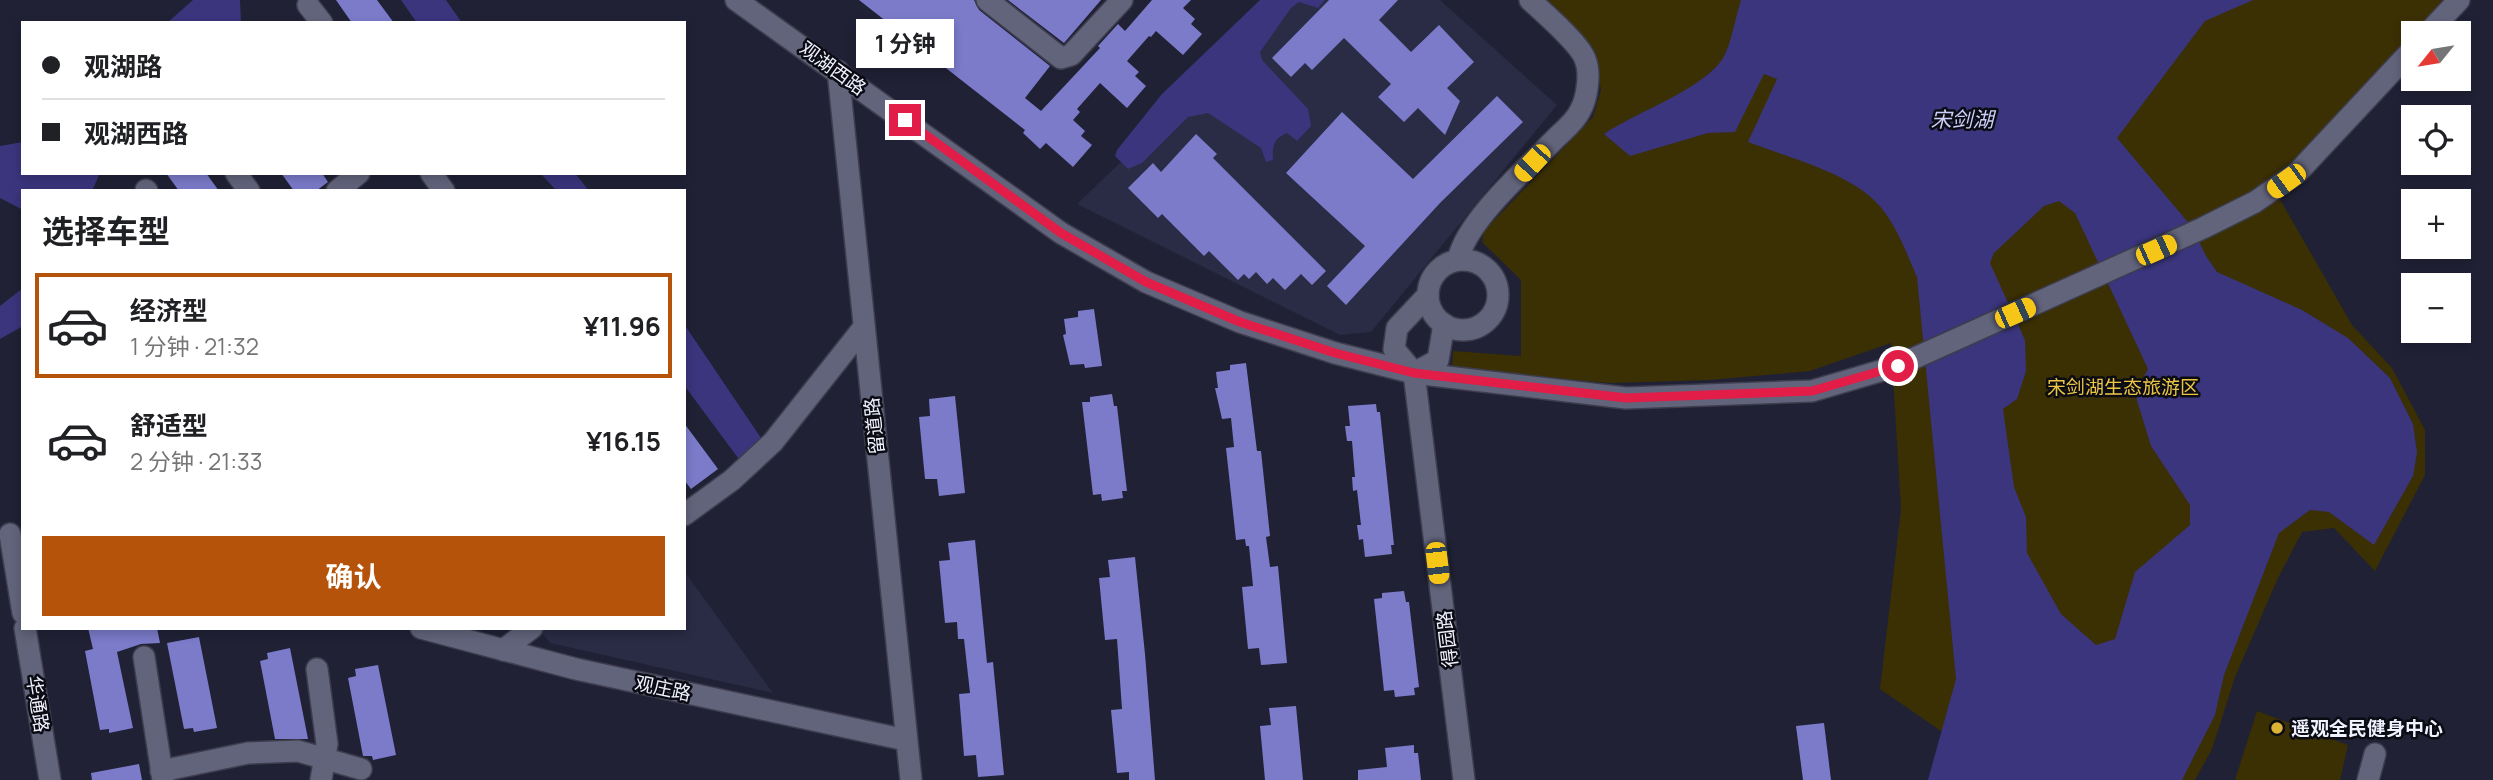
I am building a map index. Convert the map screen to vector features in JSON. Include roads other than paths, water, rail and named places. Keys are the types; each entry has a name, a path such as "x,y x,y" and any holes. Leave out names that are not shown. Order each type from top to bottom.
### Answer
{"street":[{"name":"观湖西路","path":"736,0 1061,233 1146,282 1240,322 1335,353 1414,373 1626,398 1812,391 1898,366 2255,202 2298,172 2401,62"},
{"path":"986,0 1061,58 1071,55 1122,0"},
{"path":"1458,260 1470,232 1579,114 1587,92 1586,59 1566,33 1530,0"},
{"path":"2439,21 2459,0"},
{"path":"308,5 320,21"},
{"name":"留道路","path":"838,71 911,780"},
{"path":"1458,260 1477,263 1487,269 1494,279 1497,301 1486,321 1465,330 1454,329 1435,316 1427,295 1435,273 1443,265 1458,260"},
{"path":"1427,295 1397,328 1394,349 1414,373 1438,360 1444,324"},
{"path":"686,514 732,480 773,442 864,327"},
{"name":"得园路","path":"1414,373 1464,780"},
{"path":"11,534 21,600"},
{"name":"华通路","path":"25,630 50,780"},
{"name":"观庄路","path":"428,630 576,670 906,740"},
{"path":"503,650 530,630"},
{"path":"144,656 162,776 247,754 298,751 361,769"},
{"path":"317,669 327,744 321,780"},
{"path":"2368,780 2375,754"}],"water":[{"path":"193,0 240,0 241,21 169,21"},
{"path":"401,0 446,0 461,21 416,21"},
{"path":"1260,0 1325,0 1318,8 1299,2 1291,8 1260,52 1262,60 1308,109 1311,126 1297,141 1287,133 1279,137 1274,147 1273,160 1266,162 1261,148 1208,113 1188,117 1142,163 1128,169 1115,156 1117,150 1162,94"},
{"name":"宋剑湖","path":"1741,0 2253,0 2205,21 2117,138 2192,227 2217,272 2302,310 2348,338 2390,378 2413,424 2417,453 2413,476 2374,545 2329,512 2310,510 2279,533 2224,675 2215,715 2182,780 1928,780 1956,679 1917,277 1899,237 1882,209 1863,191 1815,166 1748,142 1777,79 1764,74 1735,132 1708,133 1630,156 1604,134 1685,90 1714,69 1726,52","holes":["2059,201 2075,213 2148,369 2135,394 2151,446 2190,505 2190,525 2135,572 2115,639 2096,645 2061,614 2027,553 2026,517 2014,487 2003,409 2017,399 2026,371 2025,340 1990,263 1994,253 2044,206"]},
{"path":"21,142 21,175 99,175 93,189 21,189 21,209 0,198 0,146"},
{"path":"542,175 577,175 587,189 555,189"},
{"path":"21,290 21,327 0,339 0,306"},
{"path":"686,327 763,441 741,462 686,388"}],"place":[{"name":"遥观全民健身中心","path":"2277,728"}],"park label":[{"name":"宋剑湖生态旅游区","path":"2123,387"}]}
